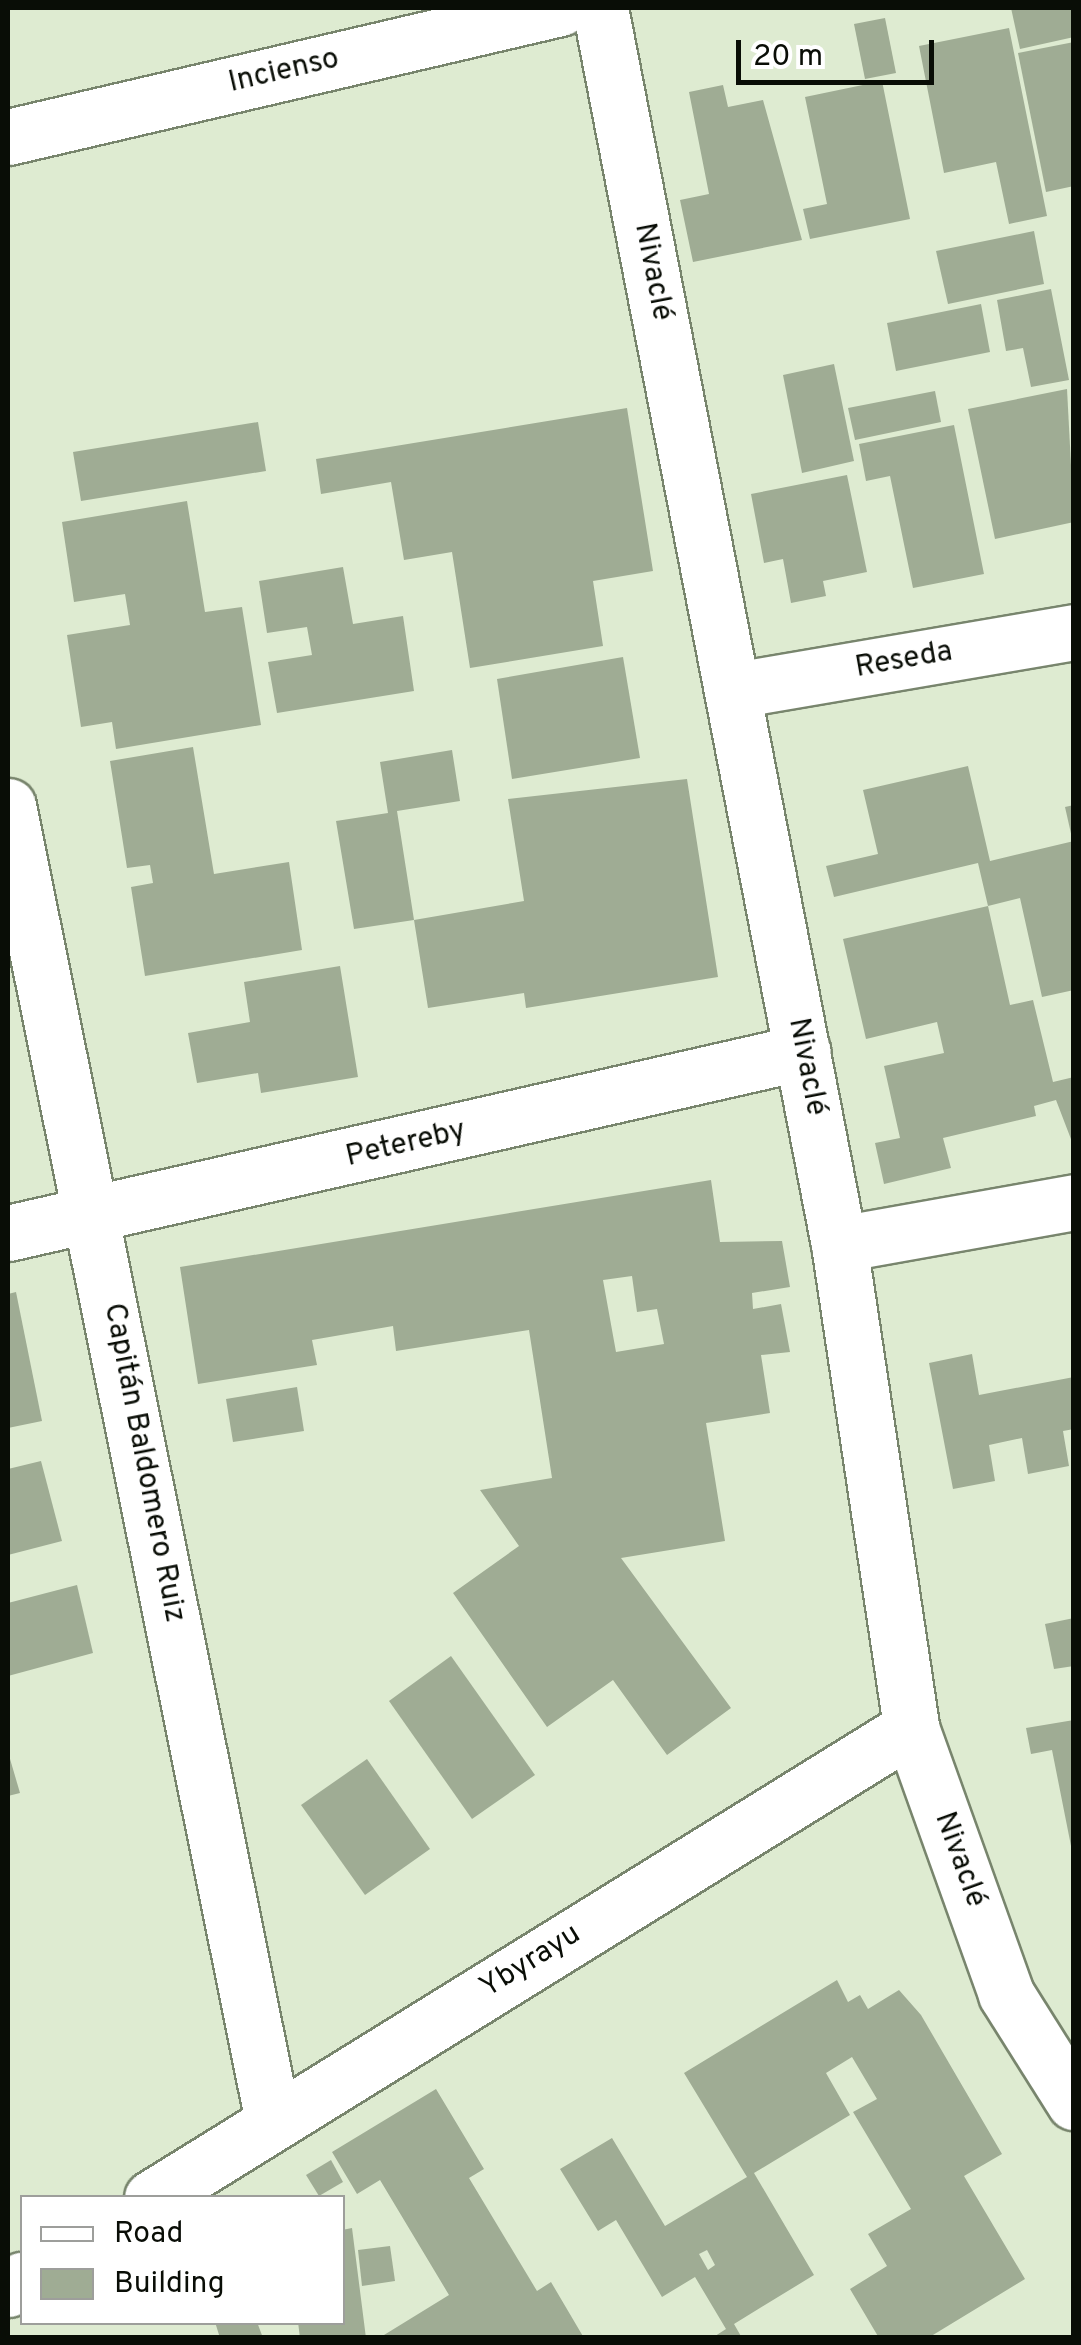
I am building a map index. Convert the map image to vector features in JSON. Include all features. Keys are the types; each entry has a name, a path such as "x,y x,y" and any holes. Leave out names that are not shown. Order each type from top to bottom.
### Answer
{"street":[{"name":"Incienso","path":"8,137 560,8"},
{"name":"Nivaclé","path":"600,8 839,1244 912,1728 1006,1994 1074,2102"},
{"name":"Reseda","path":"734,690 1074,632"},
{"name":"Capitán Baldomero Ruiz","path":"8,806 95,1218 273,2121"},
{"name":"Petereby","path":"8,1233 95,1218 804,1052"},
{"path":"839,1244 1074,1202"},
{"name":"Ybyrayu","path":"157,2195 912,1728"}],"building":[{"path":"1011,8 1074,8 1074,37 1020,49"},
{"path":"885,18 896,73 865,79 854,24"},
{"path":"1009,28 1047,216 1009,224 996,162 944,173 919,46"},
{"path":"1074,42 1074,186 1046,192 1018,53"},
{"path":"882,81 910,219 810,239 803,209 827,204 805,97"},
{"path":"723,85 728,107 763,100 802,240 693,262 680,200 709,194 689,92"},
{"path":"1034,231 1044,284 948,304 936,251"},
{"path":"1051,289 1069,380 1031,387 1023,348 1006,351 997,300"},
{"path":"981,304 990,352 896,371 887,323"},
{"path":"834,364 854,461 802,473 783,375"},
{"path":"1067,389 1074,522 995,539 968,409"},
{"path":"935,391 941,422 855,440 848,408"},
{"path":"627,408 653,571 593,581 603,646 470,668 452,552 404,560 391,482 321,494 316,459"},
{"path":"258,422 266,471 81,501 73,452"},
{"path":"954,425 984,574 913,588 890,476 866,481 859,444"},
{"path":"847,475 867,572 823,581 826,596 791,603 783,559 764,563 751,494"},
{"path":"187,501 205,612 242,607 261,725 116,749 112,722 81,727 67,635 130,625 125,594 74,602 62,522"},
{"path":"343,567 353,624 403,616 414,691 277,713 268,662 312,655 307,627 267,633 259,581"},
{"path":"623,657 640,758 512,779 497,679"},
{"path":"193,747 214,874 289,862 302,950 145,976 131,887 153,883 150,865 127,868 110,761"},
{"path":"452,750 460,801 397,811 414,920 354,929 336,821 388,813 380,762"},
{"path":"968,766 990,861 1074,841 1074,990 1042,997 1020,898 988,906 978,863 834,897 826,866 878,854 863,790"},
{"path":"687,779 718,977 526,1008 524,993 428,1008 414,920 524,901 508,799"},
{"path":"1074,805 1074,838 1072,838 1065,807"},
{"path":"988,906 1010,1005 1033,1000 1053,1082 1074,1077 1074,1147 1056,1100 1034,1106 1036,1116 943,1138 951,1168 884,1184 875,1143 900,1138 884,1066 944,1053 937,1022 866,1039 843,939"},
{"path":"340,966 358,1077 261,1093 258,1073 197,1083 188,1033 250,1022 244,982"},
{"path":"711,1180 720,1242 782,1241 790,1287 752,1293 753,1309 781,1304 790,1352 761,1355 770,1413 706,1423 725,1541 621,1558 731,1708 667,1755 613,1680 547,1727 453,1593 519,1546 480,1490 552,1478 529,1330 396,1351 393,1326 312,1340 317,1365 198,1384 180,1267","holes":["632,1276 637,1312 657,1309 664,1344 616,1352 603,1280"]},
{"path":"16,1292 42,1421 8,1428 8,1294"},
{"path":"972,1354 979,1395 1074,1377 1074,1429 1063,1431 1069,1466 1028,1474 1022,1438 989,1445 995,1481 953,1489 929,1363"},
{"path":"297,1387 304,1431 233,1442 226,1399"},
{"path":"41,1461 62,1541 8,1555 8,1469"},
{"path":"77,1585 93,1653 8,1676 8,1603"},
{"path":"1074,1618 1074,1666 1054,1669 1045,1624"},
{"path":"451,1656 535,1775 472,1819 389,1701"},
{"path":"1074,1720 1072,1851 1052,1750 1031,1754 1026,1728"},
{"path":"8,1752 20,1793 8,1796"},
{"path":"367,1759 430,1849 365,1895 301,1805"},
{"path":"837,1980 848,2002 860,1995 868,2009 899,1990 921,2015 1002,2154 964,2176 1025,2279 928,2338 879,2338 850,2289 887,2266 868,2234 911,2209 853,2112 877,2099 852,2057 826,2073 850,2115 754,2173 814,2275 734,2324 742,2338 712,2338 726,2329 695,2277 662,2297 616,2220 598,2231 560,2169 612,2138 665,2226 747,2177 684,2073","holes":["707,2250 715,2265 708,2270 699,2254"]},
{"path":"436,2089 484,2169 469,2178 537,2291 551,2282 584,2338 384,2335 449,2295 380,2180 357,2194 332,2152"},
{"path":"331,2160 343,2182 318,2195 306,2175"},
{"path":"352,2228 366,2338 300,2338 298,2325 345,2325 345,2229"},
{"path":"390,2246 395,2281 362,2286 358,2250"},
{"path":"216,2325 258,2325 263,2338 220,2338"}]}
